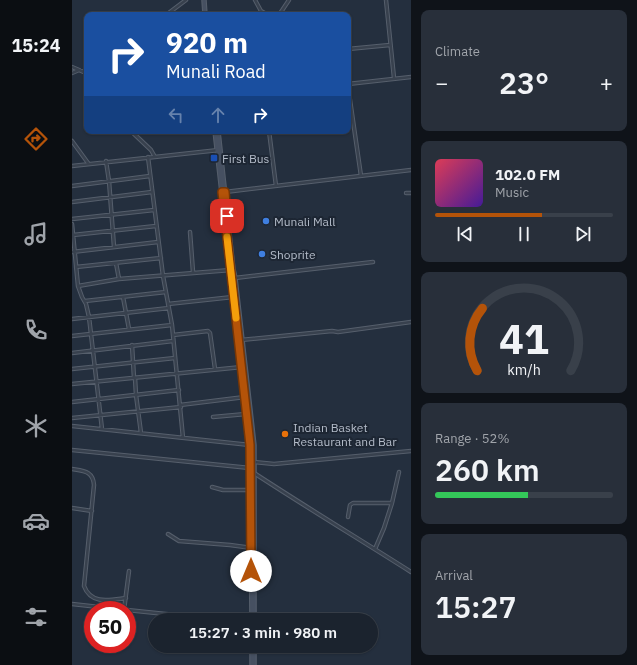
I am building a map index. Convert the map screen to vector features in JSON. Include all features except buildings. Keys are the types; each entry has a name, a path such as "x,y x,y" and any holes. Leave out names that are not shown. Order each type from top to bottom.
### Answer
{"main road":[{"path":"203,0 204,12"},
{"path":"216,134 219,150"},
{"path":"218,134 223,192 252,445 253,613"},
{"path":"232,270 235,278 235,296"},
{"path":"246,397 246,414 252,445"},
{"path":"252,470 251,490 253,548"},
{"path":"253,653 253,665"}],"street":[{"path":"170,12 186,0"},
{"path":"255,0 260,11 262,12"},
{"path":"281,12 290,0"},
{"path":"386,0 394,78"},
{"path":"351,49 390,45"},
{"path":"72,67 84,72"},
{"path":"72,73 80,70"},
{"path":"351,85 411,77"},
{"path":"351,106 361,176"},
{"path":"134,134 155,157"},
{"path":"269,134 276,186"},
{"path":"72,141 89,164"},
{"path":"72,166 106,161 219,150"},
{"path":"148,157 158,242 172,325 183,438"},
{"path":"106,161 114,247"},
{"path":"223,192 411,170"},
{"path":"72,186 150,176"},
{"path":"72,202 152,192"},
{"path":"406,193 411,193"},
{"path":"72,218 154,210"},
{"path":"72,224 75,269 78,286 85,301 89,317 94,350 102,430"},
{"path":"73,235 156,226"},
{"path":"190,232 193,272"},
{"path":"74,252 158,242"},
{"path":"75,269 161,258"},
{"path":"235,278 372,262"},
{"path":"116,263 119,279"},
{"path":"78,286 119,279 232,270"},
{"path":"85,301 166,292"},
{"path":"168,304 235,296"},
{"path":"123,297 126,320 129,329"},
{"path":"72,319 169,308"},
{"path":"240,340 332,331 338,332 411,322"},
{"path":"72,336 172,325"},
{"path":"173,336 208,331 210,333 215,369"},
{"path":"72,353 173,341"},
{"path":"132,345 134,378 141,433"},
{"path":"72,369 175,358"},
{"path":"72,384 243,367"},
{"path":"72,402 179,390"},
{"path":"72,418 100,416 246,397"},
{"path":"213,416 246,414"},
{"path":"72,426 252,445"},
{"path":"72,450 252,470 311,511 411,572"},
{"path":"252,462 274,464 411,451"},
{"path":"72,470 84,471 91,475 94,479 84,586 86,591 95,599 105,600 126,598 129,571"},
{"path":"375,549 392,503 399,472"},
{"path":"212,487 223,490 251,490"},
{"path":"348,517 350,505 353,502 392,503"},
{"path":"72,508 92,511"},
{"path":"168,534 179,541 253,548"},
{"path":"72,604 84,605"},
{"path":"136,611 155,613"}],"slow traffic":[{"path":"227,237 236,318"}],"place":[{"name":"First Bus","path":"214,158"},
{"name":"Munali Mall","path":"266,221"},
{"name":"Shoprite","path":"262,254"},
{"name":"Indian Basket Restaurant and Bar","path":"285,434"}],"route":[{"path":"227,216 225,192 222,192 250,445 251,571"}]}
